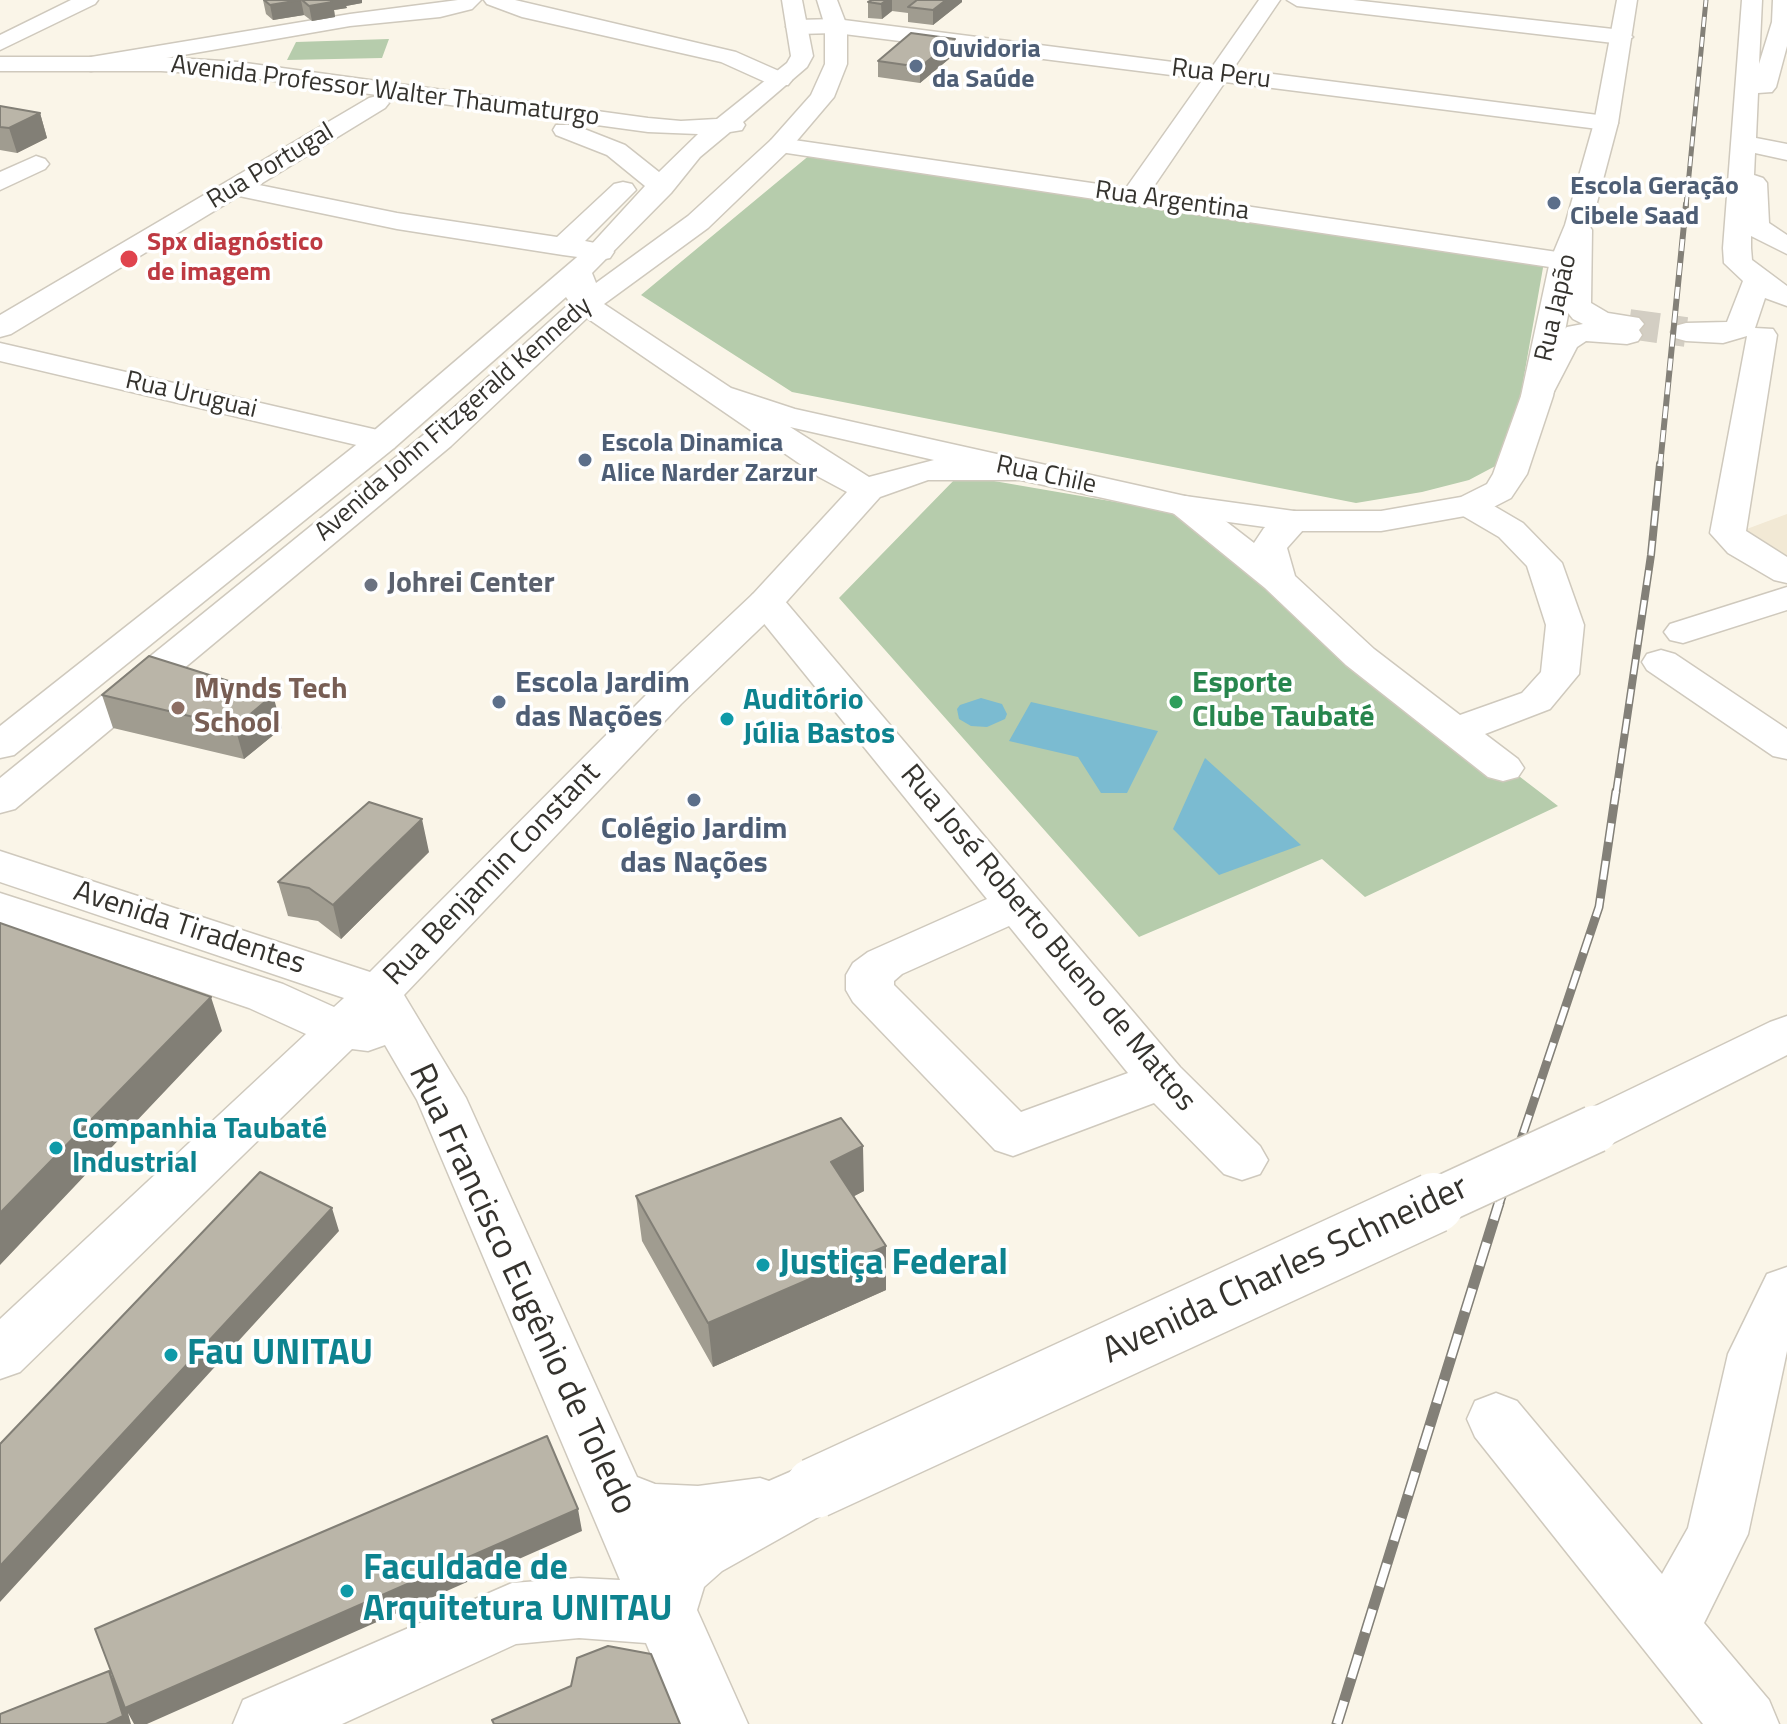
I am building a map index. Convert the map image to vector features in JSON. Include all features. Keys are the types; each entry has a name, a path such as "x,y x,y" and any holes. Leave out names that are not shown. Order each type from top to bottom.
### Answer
{"street":[{"path":"6,70 9,35 88,0"},
{"path":"440,11 465,5 471,0"},
{"path":"494,0 530,12 728,57 780,80"},
{"path":"728,57 802,56 792,0"},
{"name":"Avenida John Fitzgerald Kennedy","path":"0,800 439,439 585,304 698,222 773,137 822,97 836,64 836,26 827,0"},
{"path":"1133,197 1270,0"},
{"path":"1297,0 1622,37"},
{"name":"Rua Japão","path":"1381,521 1470,506 1499,491 1510,474 1537,396 1564,261 1578,225 1606,123 1627,0"},
{"path":"1752,0 1749,144 1753,211 1756,224 1764,234 1787,246"},
{"path":"1783,0 1783,22 1749,144 1737,248 1738,263 1787,297"},
{"path":"350,20 391,3 417,12"},
{"path":"91,64 350,20 417,12 530,12"},
{"name":"Rua Peru","path":"797,27 836,26 1606,123"},
{"path":"223,72 200,61 201,55 228,43"},
{"name":"Avenida John Fitzgerald Kennedy","path":"0,746 382,441 594,257 662,187 711,157 721,125 796,67 802,56"},
{"name":"Avenida Professor Walter Thaumaturgo","path":"6,70 91,64 223,72 648,125 681,128 721,125 773,137"},
{"name":"Avenida Professor Walter Thaumaturgo","path":"6,70 85,79 223,72 377,103 559,128 711,157 773,137"},
{"name":"Rua Portugal","path":"0,328 377,103"},
{"path":"559,128 616,150 662,187"},
{"name":"Rua Argentina","path":"773,137 1133,197 1564,261"},
{"path":"1749,144 1787,152"},
{"path":"0,182 36,164"},
{"path":"237,188 397,221 563,247 594,257 579,287 585,304"},
{"path":"563,247 623,190"},
{"path":"1537,396 1565,342 1578,333 1629,330 1583,313 1576,304 1578,225"},
{"path":"1787,261 1765,267 1740,328 1723,334 1684,337 1735,343 1775,332 1728,533 1741,545 1787,572"},
{"name":"Rua Chile","path":"585,304 831,470 868,490"},
{"name":"Rua Uruguai","path":"0,352 382,441"},
{"name":"Rua Chile","path":"717,394 786,417 1015,471 1185,506 1294,521 1381,521"},
{"name":"Rua Benjamin Constant","path":"391,1014 402,964 667,696 766,602 868,490 893,479 928,470 1015,471"},
{"path":"1185,506 1278,580 1360,657 1503,768"},
{"path":"1455,731 1536,701 1560,674 1565,625 1544,563 1511,530 1470,506"},
{"path":"1278,580 1269,548 1276,535 1294,521"},
{"path":"1787,598 1672,647 1787,747"},
{"name":"Rua José Roberto Bueno de Mattos","path":"766,602 1162,1080 1242,1160"},
{"name":"Avenida Tiradentes","path":"0,866 391,1014"},
{"path":"1015,905 885,963 870,975 870,990 1013,1136 1162,1080"},
{"name":"Avenida Tiradentes","path":"0,908 266,996 341,1030 391,1014"},
{"name":"Rua Francisco Eugênio de Toledo","path":"391,1014 441,1098 714,1724"},
{"path":"0,1355 341,1030"},
{"name":"Avenida Charles Schneider","path":"664,1614 678,1570 700,1550 799,1496 1511,1169 1787,1034"},
{"path":"1667,1629 1717,1534 1757,1354 1787,1290"},
{"path":"1496,1419 1745,1724"},
{"name":"Avenida Charles Schneider","path":"617,1497 653,1512 698,1514 799,1496"},
{"path":"267,1724 512,1614 579,1608 664,1614"}],"shaded area":[{"path":"1787,514 1787,563 1736,533"}],"green space":[{"path":"389,39 382,58 287,60 296,42"},
{"path":"811,154 1544,262 1513,439 1501,463 1469,480 1356,503 792,392 641,295"},
{"name":"Esporte Clube Taubaté","path":"959,475 1174,512 1558,806 1365,897 1322,859 1139,937 839,598"}],"water":[{"path":"981,698 1002,704 1007,714 1005,719 987,727 971,726 959,719 957,709 960,705"},
{"path":"1031,702 1158,731 1127,793 1101,793 1078,757 1009,741"},
{"path":"1205,758 1301,845 1219,875 1173,829"}],"building":[{"path":"264,0 300,0 270,5"},
{"path":"302,0 330,0 332,2 309,6"},
{"path":"887,0 881,4 868,2"},
{"path":"917,0 946,0 933,10 908,7"},
{"path":"911,33 955,39 920,67 878,61"},
{"path":"0,106 40,113 9,128 0,127"},
{"path":"149,656 273,695 235,727 102,695"},
{"path":"369,802 422,819 333,905 309,888 278,882"},
{"name":"Companhia Taubaté Industrial","path":"0,923 211,997 0,1213"},
{"name":"Justiça Federal","path":"841,1118 863,1146 831,1162 886,1246 708,1323 636,1196"},
{"name":"Fau UNITAU","path":"260,1172 332,1208 0,1566 0,1444"},
{"name":"Faculdade de Arquitetura UNITAU","path":"547,1436 578,1509 125,1708 95,1629"},
{"path":"608,1646 651,1654 680,1724 494,1724 492,1720 571,1686 577,1658"},
{"path":"109,1671 123,1716 106,1724 0,1724 0,1714"}],"tunnel":[{"path":"1629,324 1686,332"}],"railway":[{"path":"1686,206 1706,0"},
{"path":"1660,466 1686,204"},
{"path":"1616,793 1651,555 1660,464"},
{"path":"1499,1205 1599,907 1616,791"},
{"path":"1337,1724 1499,1203"}],"place":[{"name":"Ouvidoria da Saúde","path":"916,66"},
{"name":"Escola Geração Cibele Saad","path":"1554,203"},
{"name":"Spx diagnóstico de imagem","path":"129,259"},
{"name":"Escola Dinamica Alice Narder Zarzur","path":"585,460"},
{"name":"Johrei Center","path":"371,585"},
{"name":"Escola Jardim das Nações","path":"499,702"},
{"name":"Esporte Clube Taubaté","path":"1176,702"},
{"name":"Mynds Tech School","path":"178,708"},
{"name":"Auditório Júlia Bastos","path":"727,719"},
{"name":"Colégio Jardim das Nações","path":"694,800"},
{"name":"Companhia Taubaté Industrial","path":"56,1148"},
{"name":"Justiça Federal","path":"763,1265"},
{"name":"Fau UNITAU","path":"171,1355"},
{"name":"Faculdade de Arquitetura UNITAU","path":"347,1591"}]}
